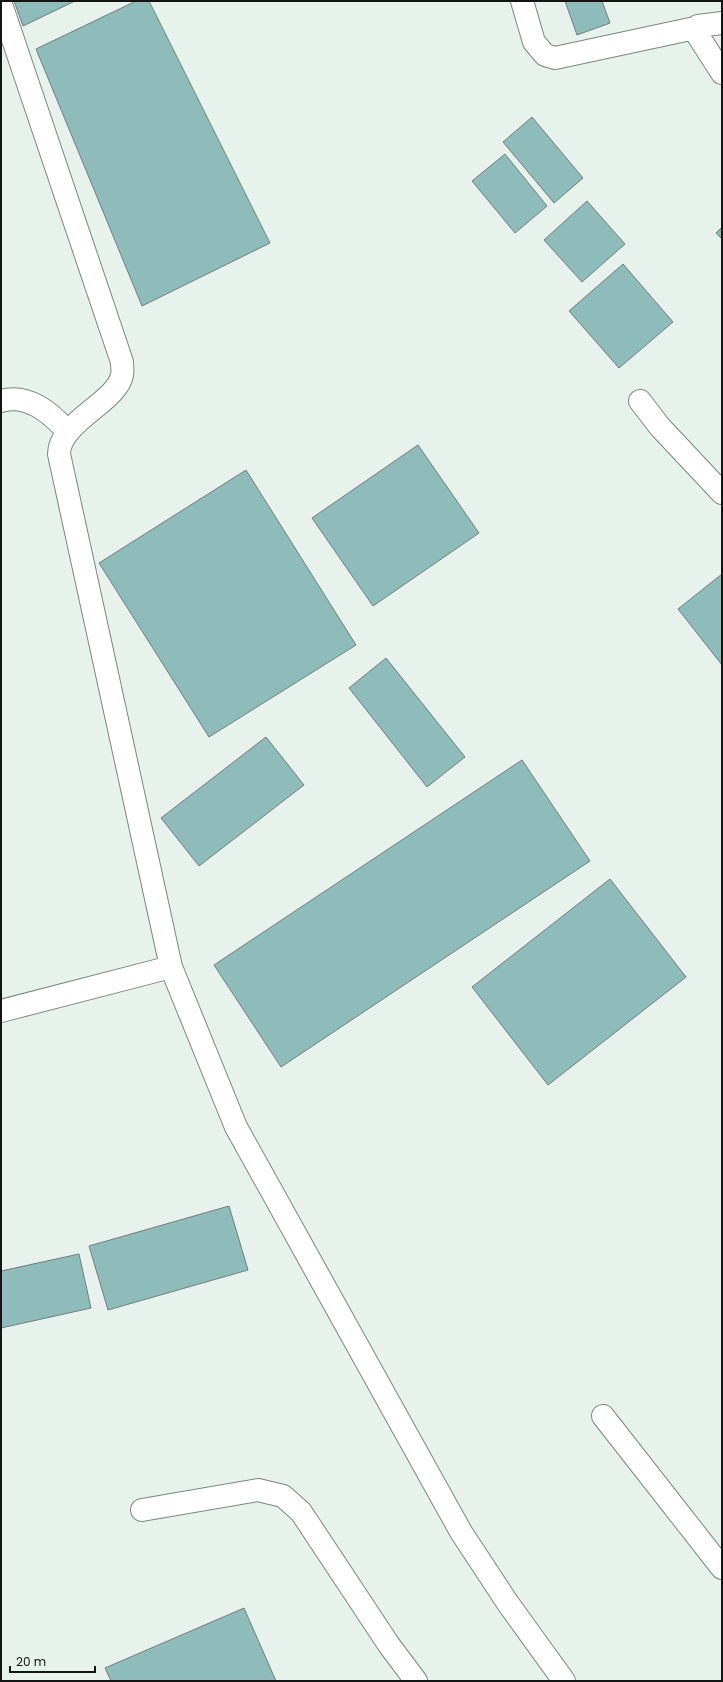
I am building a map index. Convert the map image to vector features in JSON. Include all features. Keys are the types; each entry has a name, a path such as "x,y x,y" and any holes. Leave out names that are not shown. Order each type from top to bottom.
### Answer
{"street":[{"path":"522,1 534,42 545,55 555,58 703,25 722,23"},
{"path":"1,4 122,362 123,374 115,388 68,432 61,444 59,454 171,967 236,1127 461,1532 507,1602 564,1681"},
{"path":"695,28 697,35 722,73"},
{"path":"1,401 20,399 34,404 56,419 68,432"},
{"path":"640,401 660,427 722,493"},
{"path":"1,1011 171,967"},
{"path":"603,1416 722,1568"},
{"path":"142,1510 258,1490 283,1496 301,1512 389,1645 416,1681"}],"building":[{"path":"14,1 75,1 23,26"},
{"path":"136,1 149,1 270,243 142,306 36,49"},
{"path":"565,1 602,1 610,23 577,35"},
{"path":"532,117 583,178 554,203 503,142"},
{"path":"505,154 547,206 515,233 472,181"},
{"path":"587,201 625,244 582,282 544,240"},
{"path":"722,227 722,239 716,233"},
{"path":"623,264 673,322 619,368 569,311"},
{"path":"418,445 479,533 373,606 312,518"},
{"path":"246,470 356,645 209,737 99,563"},
{"path":"722,574 722,665 678,609"},
{"path":"386,658 465,757 427,787 349,688"},
{"path":"266,737 304,785 199,866 161,818"},
{"path":"522,760 590,861 281,1067 214,965"},
{"path":"610,879 686,977 548,1085 472,987"},
{"path":"229,1206 248,1270 108,1310 89,1246"},
{"path":"79,1254 91,1308 1,1328 1,1271"},
{"path":"244,1608 276,1681 111,1681 105,1668"}]}
